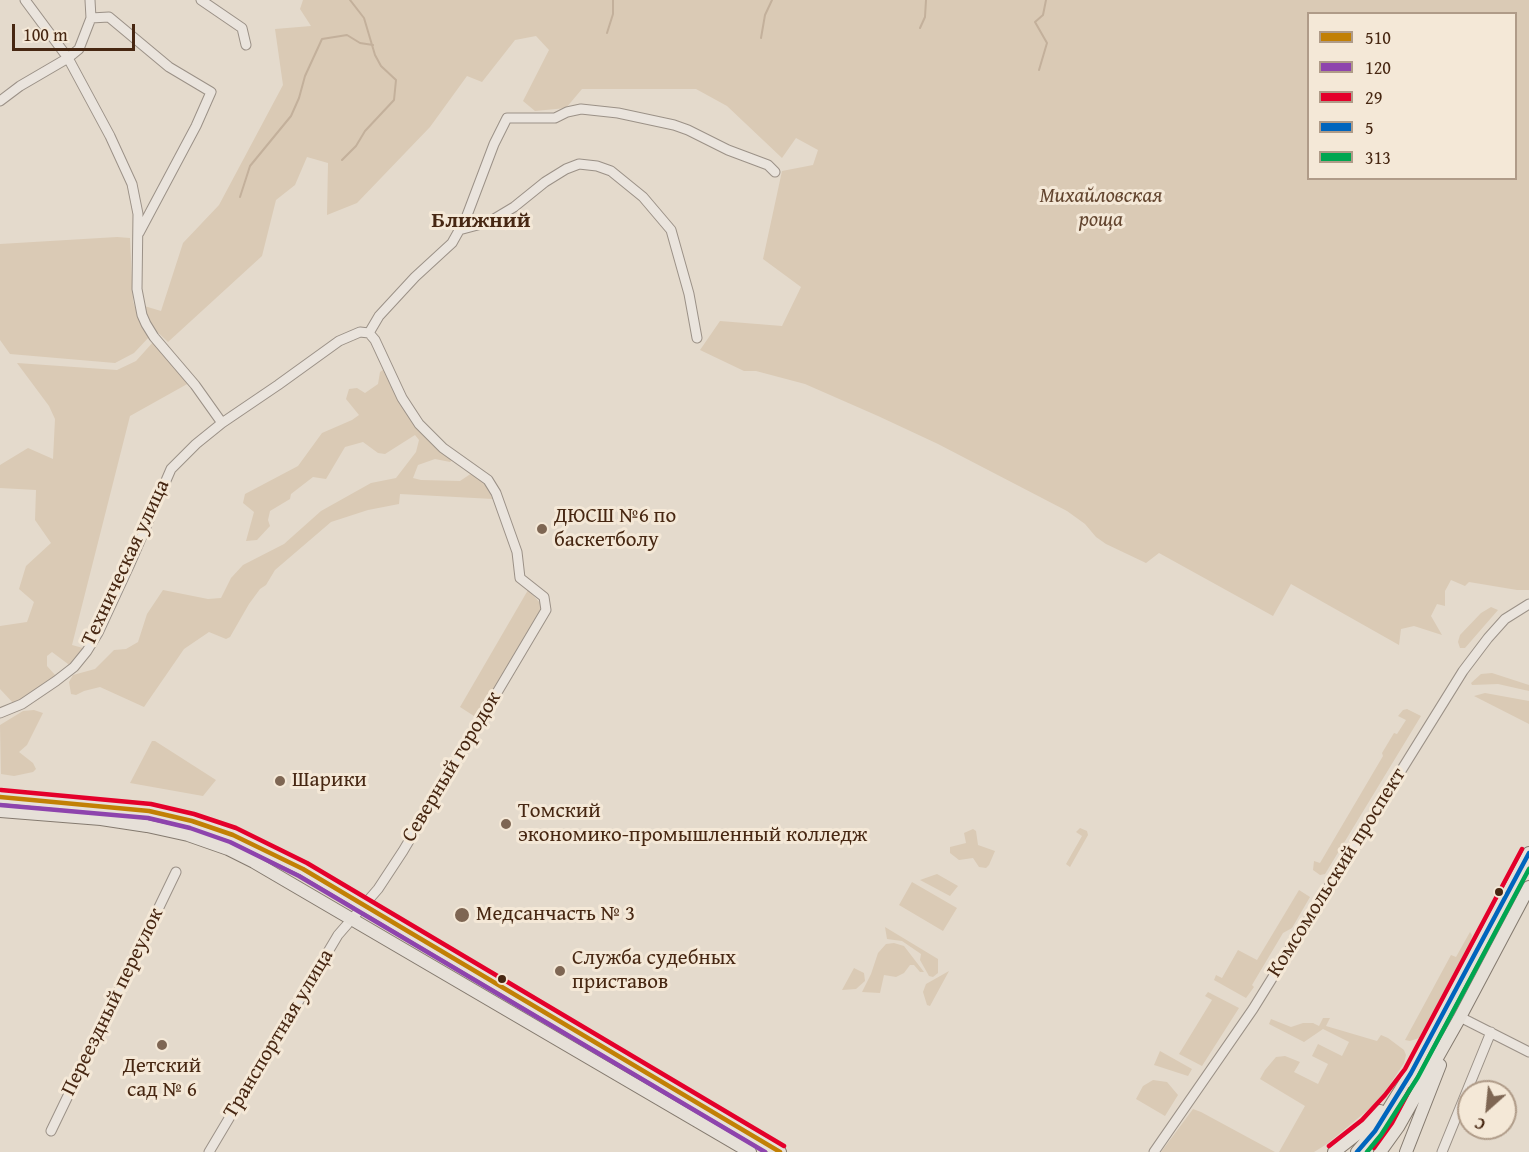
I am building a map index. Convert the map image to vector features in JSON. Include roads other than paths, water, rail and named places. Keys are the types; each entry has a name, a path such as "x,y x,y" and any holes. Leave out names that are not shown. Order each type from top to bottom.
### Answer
{"main road":[{"path":"3,797 149,811 192,821 234,835 263,848 780,1152"},
{"path":"3,811 101,819 188,835 228,849 254,862 750,1152"},
{"path":"1357,1152 1374,1131 1411,1073 1529,853"},
{"path":"1380,1152 1398,1127 1460,1018 1529,887"},
{"path":"1406,1152 1460,1018"},
{"path":"1334,1152 1367,1126 1391,1100 1411,1073"}],"street":[{"path":"25,0 68,58 110,136 132,184 138,214 137,289 140,309 146,324 222,423"},
{"path":"0,102 20,86 79,49 91,18 90,0"},
{"path":"201,0 242,28 246,45"},
{"path":"91,18 109,17 169,67 211,92 196,126 138,234"},
{"path":"369,333 379,316 415,277 452,243 466,218 494,144 507,118 555,118 581,109 618,113 674,125 728,150 768,165 775,172"},
{"path":"459,230 489,222 514,207 545,182 579,164 597,166 611,171 643,197 671,230 689,294 697,338"},
{"name":"Техническая улица","path":"0,713 22,704 56,681 74,667 87,651 98,633 129,566 171,469 196,444 222,423 339,341 360,332 369,333"},
{"name":"Северный городок","path":"352,919 378,889 403,851 546,610 544,597 520,578 517,552 496,493 488,480 443,448 419,423 398,392 375,340 369,333"},
{"name":"Комсомольский проспект","path":"1154,1152 1253,1009 1463,671 1505,619 1529,604"},
{"name":"Переездный переулок","path":"51,1131 176,872"},
{"name":"Транспортная улица","path":"209,1152 309,981 338,935 352,919"},
{"path":"1460,1018 1529,1053"},
{"path":"1442,1152 1491,1032"}],"waterway":[{"path":"342,160 394,100 396,80 381,66 375,55 364,18 350,0"},
{"path":"607,33 613,14 613,0"},
{"path":"761,38 765,15 772,0"},
{"path":"920,28 925,17 926,0"},
{"path":"1039,70 1047,43 1035,22 1043,15 1046,0"},
{"path":"240,197 250,166 291,116 305,76 322,39 347,35 360,43 373,45"}],"place":[{"name":"ДЮСШ №6 по баскетболу","path":"542,529"},
{"name":"Шарики","path":"280,781"},
{"name":"Томский экономико-промышленный колледж","path":"506,824"},
{"name":"Медсанчасть № 3","path":"462,915"},
{"name":"Служба судебных приставов","path":"560,971"},
{"name":"Детский сад № 6","path":"162,1045"}],"district":[{"name":"Ближний","path":"481,221"}],"park label":[{"name":"Михайловская роща","path":"1101,209"}]}
